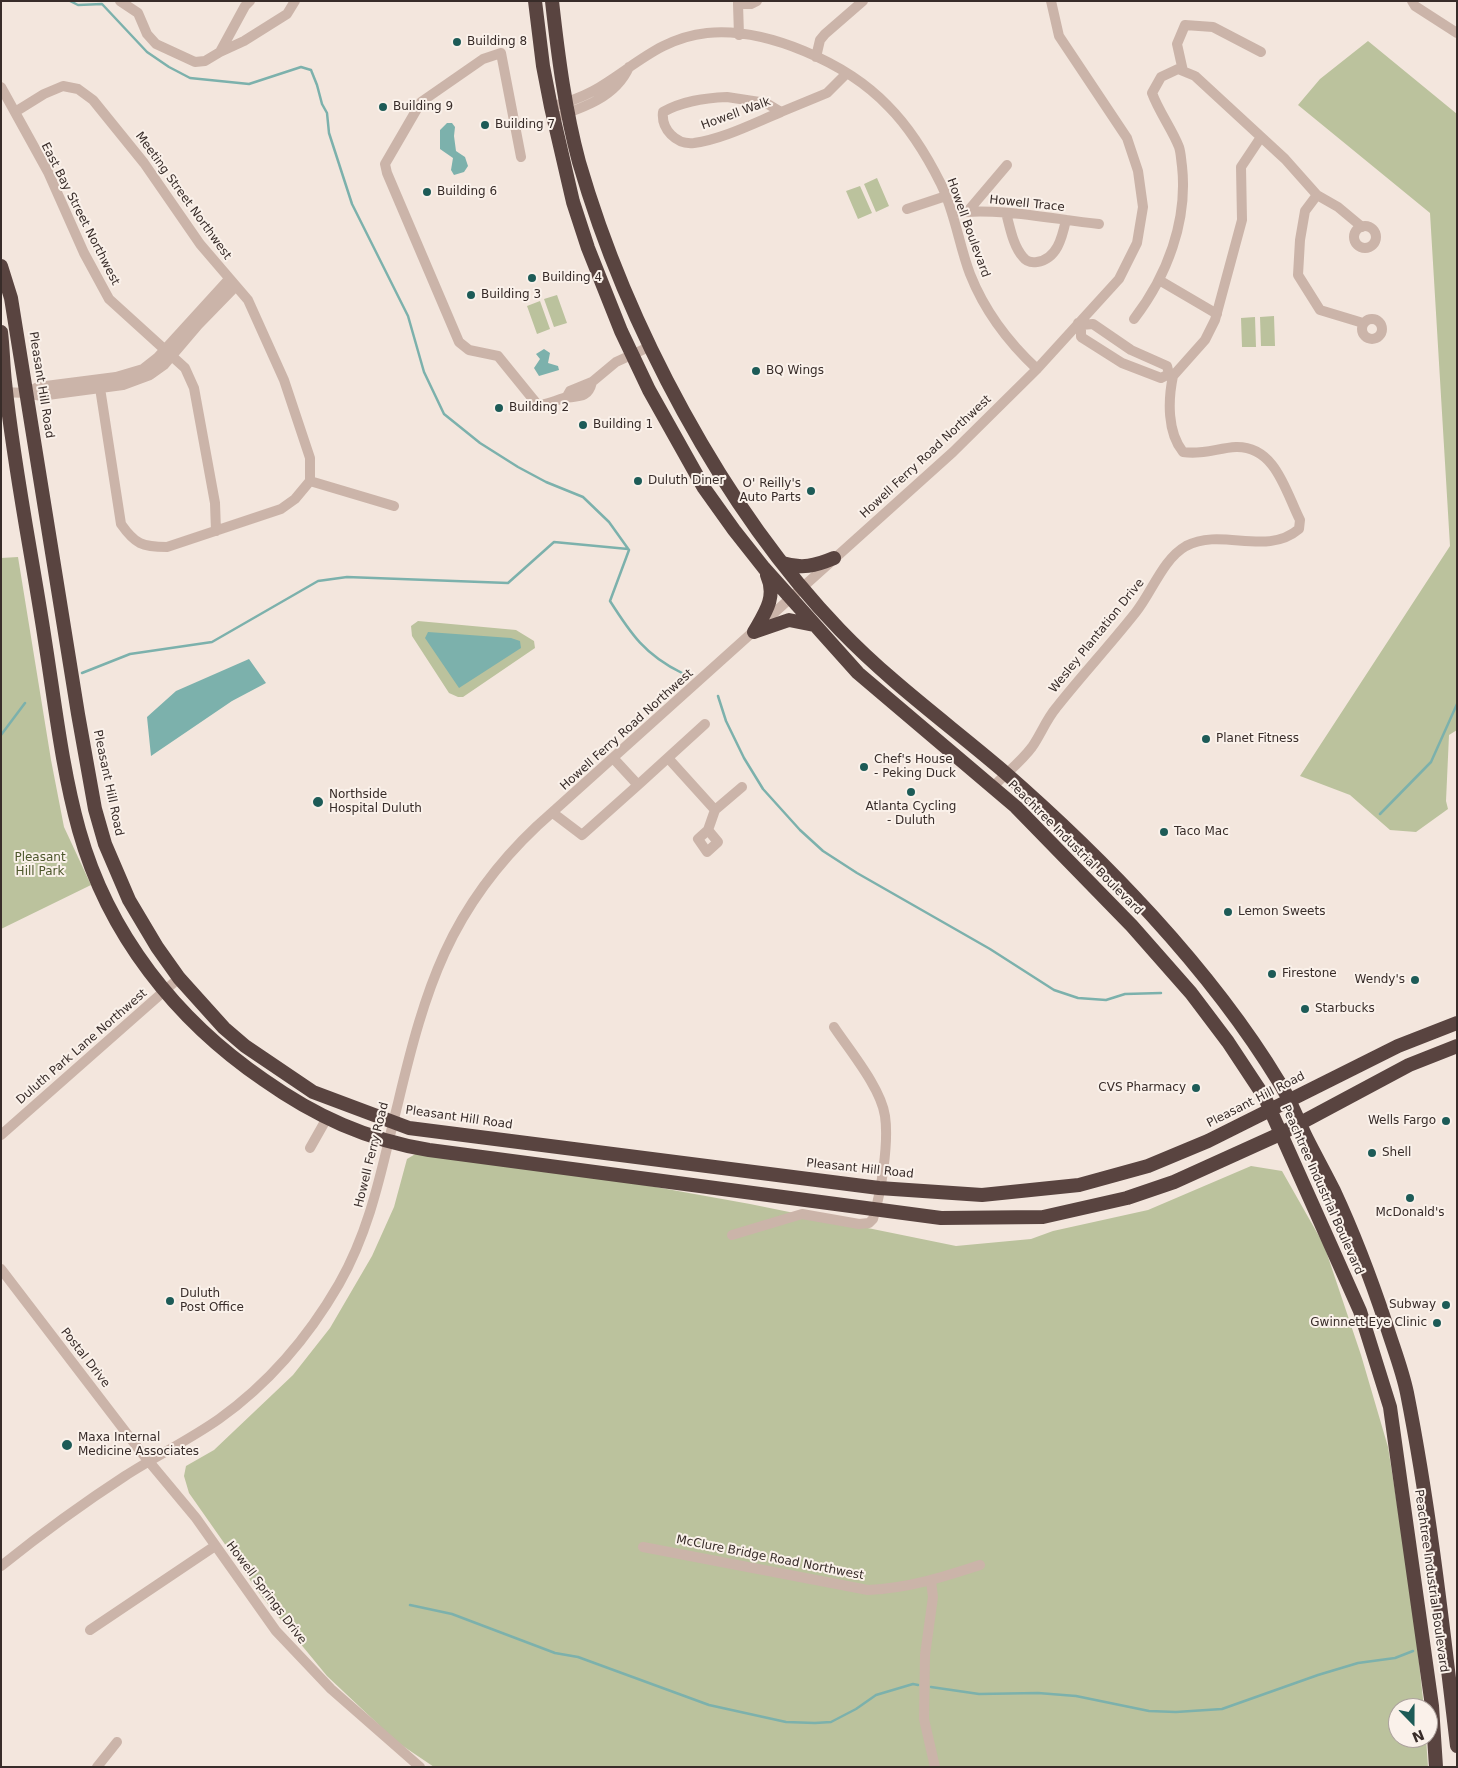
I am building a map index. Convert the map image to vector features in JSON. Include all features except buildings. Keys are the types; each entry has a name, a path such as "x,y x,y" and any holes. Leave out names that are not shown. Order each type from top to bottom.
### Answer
{"highway":[{"name":"Peachtree Industrial Boulevard","path":"536,1 543,66 552,113 573,202 588,248 632,355 670,430 700,481 734,530 764,568 858,673 1016,807 1099,891 1191,993 1228,1042 1270,1110 1360,1311 1390,1407 1432,1706 1436,1767"},
{"name":"Peachtree Industrial Boulevard","path":"552,1 568,108 579,160 625,289 683,409 714,463 762,538 841,631 876,664 1006,774 1121,885 1171,938 1246,1032 1290,1100 1351,1230 1382,1312 1407,1391 1436,1571 1457,1746"},
{"name":"Pleasant Hill Road","path":"1,266 11,298 78,714 99,825 113,864 129,900 157,947 179,978 224,1028 270,1065 313,1092 409,1128 879,1188 982,1195 1079,1185 1124,1174 1168,1159 1398,1046 1457,1024"},
{"path":"1,332 4,392 67,776 79,831 106,901 124,933 164,992 197,1028 232,1058 282,1093 327,1118 375,1139 429,1150 941,1218 1043,1217 1118,1200 1159,1188 1280,1134 1409,1065 1457,1046"},
{"path":"782,563 807,567 834,558"},
{"path":"754,632 770,605 772,595 771,584 764,568"},
{"path":"754,632 789,620 814,626"}],"street":[{"path":"120,1 138,13 147,34 156,44 195,62 205,61 244,41 287,14 295,1"},
{"path":"220,52 245,6 250,1"},
{"path":"738,34 738,2 751,4 757,1"},
{"path":"816,57 820,40 825,34 863,1"},
{"name":"Howell Ferry Road Northwest","path":"513,849 953,452 1080,324 1118,279 1138,243 1142,207 1138,171 1127,138 1059,36 1051,1"},
{"path":"1412,1 1415,6 1457,33"},
{"path":"1183,71 1177,44 1186,25 1213,27 1261,52"},
{"name":"Howell Boulevard","path":"552,113 612,92 624,79 629,67 645,54 672,42 706,33 738,34 793,46 816,57 846,74 888,105 922,153 946,196 970,274 996,324 1011,344 1037,369"},
{"path":"521,157 501,53 483,59 421,102 385,164 386,173 459,342 470,350 498,356 537,404 546,404 566,398 575,399 587,393 592,382 616,362 651,346"},
{"path":"1134,319 1151,297 1159,280 1180,221 1184,191 1179,148 1158,111 1152,93 1160,78 1178,69 1195,76 1284,159 1317,195 1338,207 1362,227"},
{"name":"Howell Walk","path":"781,112 758,101 727,97 709,98 670,108 663,112 662,119 666,129 675,138 693,143 730,132 781,112 827,93 846,74"},
{"name":"Meeting Street Northwest","path":"15,112 44,94 63,86 78,89 93,100 144,162 176,212 232,283 248,300 284,380 310,458 310,481"},
{"name":"East Bay Street Northwest","path":"1,87 48,172 84,254 109,298 185,368 194,388 215,503 216,531"},
{"path":"1171,375 1167,366 1118,342 1093,324 1080,324 1081,337 1110,356 1161,378 1171,375 1205,340 1216,314 1242,220 1241,167 1261,137"},
{"path":"968,211 1008,165"},
{"path":"1317,195 1305,211 1300,240 1298,275 1320,310 1363,323"},
{"path":"907,209 946,196"},
{"name":"Howell Trace","path":"952,214 968,211 1006,213 1099,224"},
{"path":"1006,213 1018,249 1024,258 1032,263 1045,261 1054,252 1062,238 1066,220"},
{"path":"1159,280 1216,314"},
{"path":"27,393 38,387 133,373 168,352 232,283"},
{"path":"1110,356 1118,342"},
{"path":"4,392 27,393 40,396 100,388 138,380 161,368 168,352"},
{"name":"Wesley Plantation Drive","path":"1006,774 1031,748 1055,710 1137,611 1172,557 1187,546 1206,540 1224,539 1264,543 1291,536 1299,529 1300,520 1278,470 1266,458 1239,447 1205,452 1183,452 1176,443 1171,430 1171,375"},
{"path":"100,388 121,524 131,538 147,547 167,547 281,509 295,499 310,481 394,506"},
{"path":"552,813 582,835 705,724"},
{"path":"668,758 715,810"},
{"path":"614,759 638,785"},
{"path":"992,788 1006,774"},
{"path":"708,830 715,810 742,787"},
{"name":"Howell Ferry Road","path":"1,1566 58,1520 219,1419 253,1393 282,1364 338,1285 350,1262 376,1198 424,1003 440,963 464,914 487,880 513,849"},
{"name":"Duluth Park Lane Northwest","path":"1,1134 179,978"},
{"path":"732,1235 802,1214 859,1224 869,1223 873,1219 882,1170 885,1116 874,1089 834,1027"},
{"path":"310,1148 327,1118"},
{"name":"Postal Drive","path":"1,1269 149,1462"},
{"name":"Howell Springs Drive","path":"149,1462 196,1518 276,1631 296,1655 370,1725 420,1767"},
{"path":"90,1630 215,1546"},
{"name":"McClure Bridge Road Northwest","path":"643,1547 868,1590 898,1588 931,1581 980,1565"},
{"path":"931,1581 933,1597 925,1655 924,1719 935,1767"},
{"path":"97,1767 117,1742"}],"green space":[{"path":"1368,41 1457,114 1457,730 1449,735 1446,801 1448,809 1416,832 1390,830 1350,795 1300,776 1450,546 1430,213 1298,105 1320,79"},
{"path":"877,178 889,206 876,212 864,184"},
{"path":"860,186 872,213 858,219 846,191"},
{"path":"557,295 567,323 554,327 544,299"},
{"path":"540,301 550,329 537,334 527,306"},
{"path":"1274,316 1275,346 1261,346 1260,317"},
{"path":"1255,317 1256,347 1242,347 1241,318"},
{"name":"Pleasant Hill Park","path":"18,557 51,760 64,827 91,885 1,929 1,558"},
{"path":"418,621 516,630 534,641 535,648 463,697 458,697 449,693 412,636 411,626"},
{"path":"417,1153 589,1175 750,1204 956,1246 1031,1239 1053,1231 1148,1210 1251,1166 1282,1171 1324,1245 1361,1355 1388,1447 1412,1599 1423,1698 1388,1698 1388,1748 1427,1748 1428,1767 434,1767 397,1742 327,1676 262,1597 189,1493 184,1476 186,1466 214,1450 293,1375 330,1328 372,1256 394,1207 407,1159"}],"water":[{"path":"447,123 452,123 455,127 456,151 465,157 468,166 464,172 454,175 451,170 453,158 440,149 440,130"},
{"path":"544,349 550,353 548,363 558,366 559,370 539,376 534,368 540,359 536,354"},
{"path":"428,632 511,638 520,641 521,648 459,688 425,638"},
{"path":"249,659 266,683 232,701 151,756 147,717 176,691"}],"waterway":[{"path":"70,1 78,5 102,4 147,52 190,78 249,84 301,67 311,70 322,104 327,113 329,133 352,204 408,316 424,372 444,414 480,443 518,467 546,482 583,497 609,522 629,550"},
{"path":"82,673 130,654 212,642 318,581 347,577 508,583 554,542 628,549"},
{"path":"629,550 610,601 640,643 658,659 682,673"},
{"path":"718,696 726,721 744,758 763,789 800,830 823,851 857,873 990,949 1054,990 1078,998 1106,1000 1125,994 1161,993"},
{"path":"1,735 25,703"},
{"path":"1380,814 1431,762 1457,704"},
{"path":"410,1605 452,1614 555,1653 578,1657 709,1705 786,1722 831,1722 856,1709 876,1695 913,1684 918,1685"},
{"path":"931,1687 979,1694 1038,1693 1076,1696 1149,1711 1176,1712 1222,1709 1318,1675 1358,1663 1395,1658 1413,1651"}],"place":[{"name":"Building 8","path":"457,42"},
{"name":"Building 9","path":"383,107"},
{"name":"Building 7","path":"485,125"},
{"name":"Building 6","path":"427,192"},
{"name":"Building 4","path":"532,278"},
{"name":"Building 3","path":"471,295"},
{"name":"BQ Wings","path":"756,371"},
{"name":"Building 2","path":"499,408"},
{"name":"Building 1","path":"583,425"},
{"name":"Duluth Diner","path":"638,481"},
{"name":"O' Reilly's Auto Parts","path":"811,491"},
{"name":"Planet Fitness","path":"1206,739"},
{"name":"Chef's House - Peking Duck","path":"864,767"},
{"name":"Atlanta Cycling - Duluth","path":"911,792"},
{"name":"Northside Hospital Duluth","path":"318,802"},
{"name":"Taco Mac","path":"1164,832"},
{"name":"Lemon Sweets","path":"1228,912"},
{"name":"Firestone","path":"1272,974"},
{"name":"Wendy's","path":"1415,980"},
{"name":"Starbucks","path":"1305,1009"},
{"name":"CVS Pharmacy","path":"1196,1088"},
{"name":"Wells Fargo","path":"1446,1121"},
{"name":"Shell","path":"1372,1153"},
{"name":"McDonald's","path":"1410,1198"},
{"name":"Duluth Post Office","path":"170,1301"},
{"name":"Subway","path":"1446,1305"},
{"name":"Gwinnett Eye Clinic","path":"1437,1323"},
{"name":"Maxa Internal Medicine Associates","path":"67,1445"}]}
